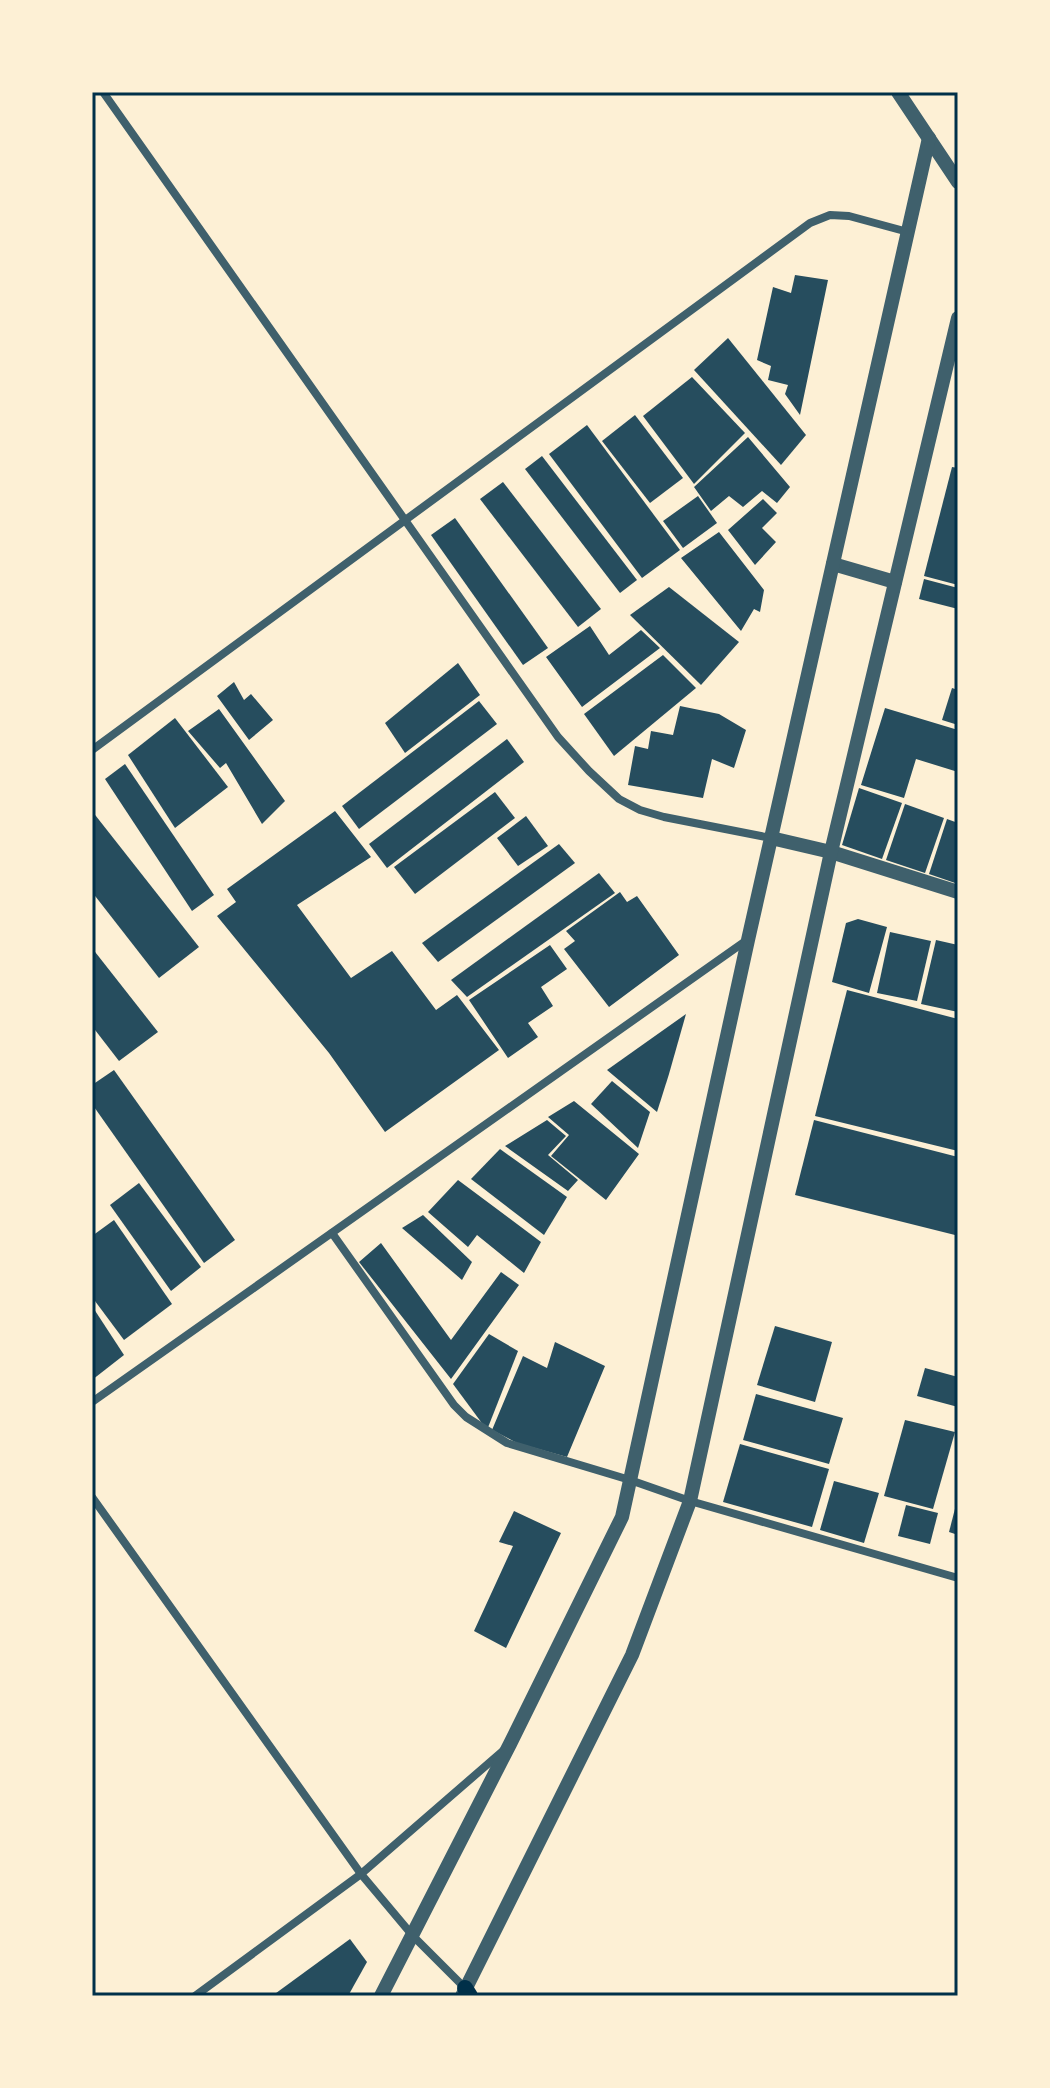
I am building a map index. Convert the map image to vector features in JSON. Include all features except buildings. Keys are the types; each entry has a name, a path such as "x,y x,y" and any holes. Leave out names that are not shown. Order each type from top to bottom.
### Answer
{"street":[{"path":"103,92 558,737 589,771 619,799 640,810 831,852 958,892"},
{"path":"898,92 958,182"},
{"path":"381,1996 622,1517 929,138"},
{"path":"92,750 810,223 830,215 849,216 908,232"},
{"path":"92,1497 361,1874 466,1993 632,1655 690,1501 831,852 958,318"},
{"path":"833,564 895,582"},
{"path":"92,1402 748,940"},
{"path":"332,1233 454,1405 466,1417 507,1443 690,1501 958,1578"},
{"path":"195,1996 361,1874 510,1744"}]}
